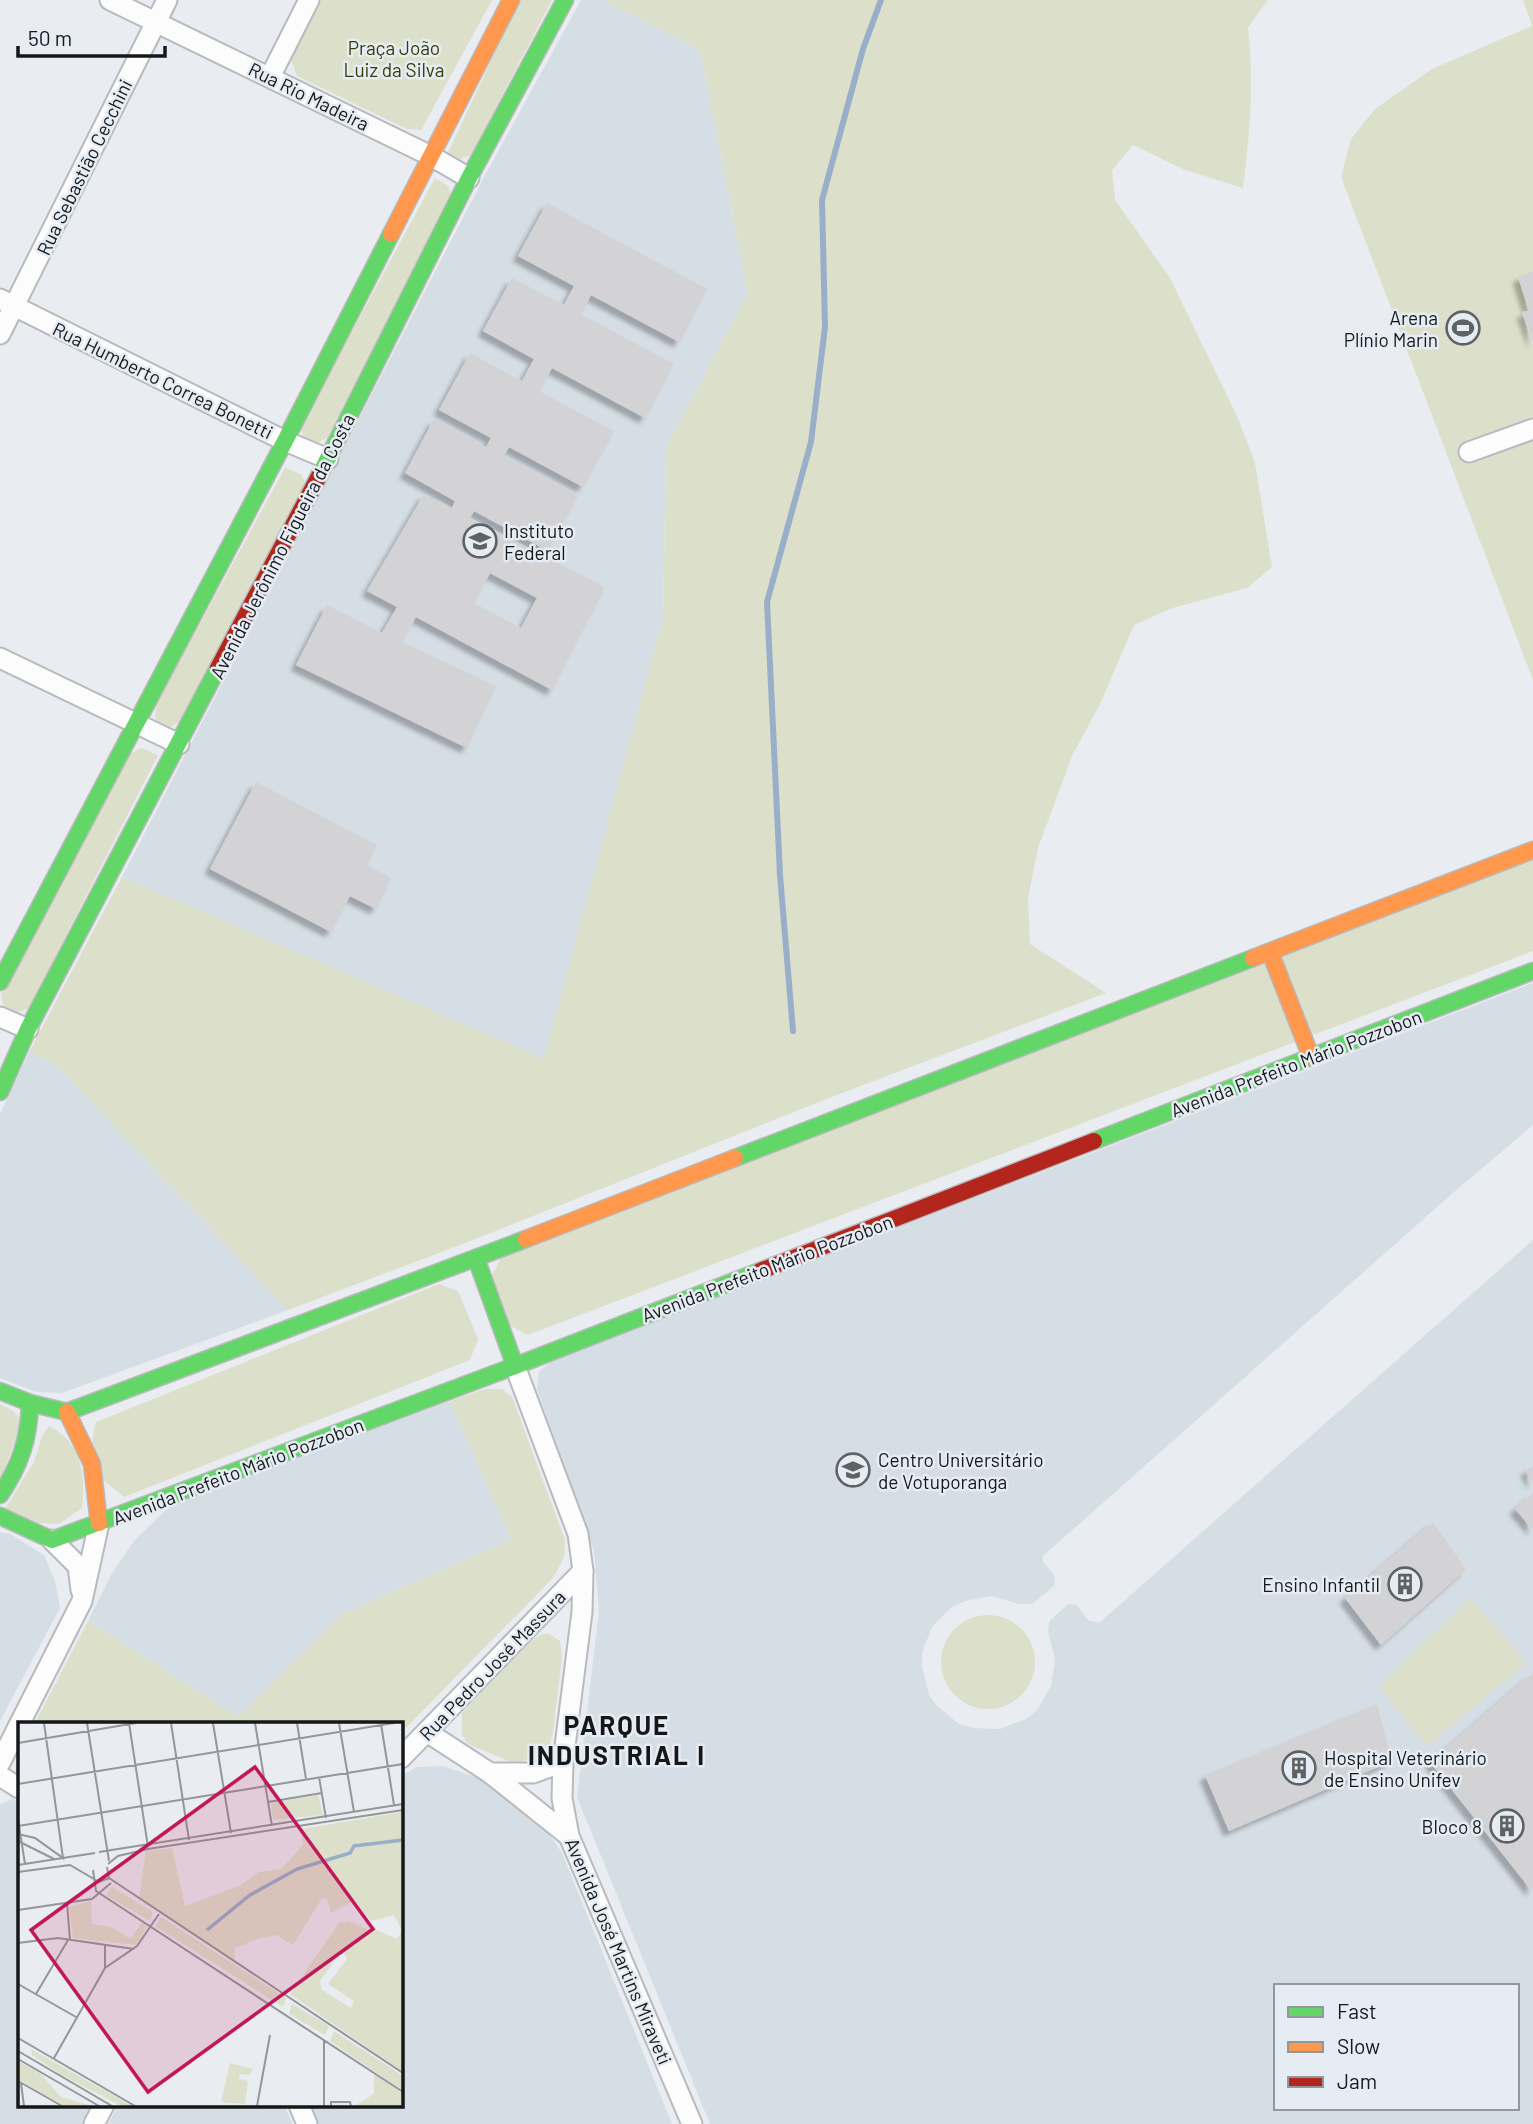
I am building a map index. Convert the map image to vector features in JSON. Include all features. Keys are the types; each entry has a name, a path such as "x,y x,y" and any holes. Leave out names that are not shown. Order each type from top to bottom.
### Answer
{"street":[{"name":"Rua Rio Madeira","path":"110,0 431,156 469,178"},
{"name":"Rua Sebastião Cecchini","path":"0,334 7,303 167,0"},
{"path":"270,77 309,0"},
{"path":"0,982 285,441 511,0"},
{"name":"Avenida Jerônimo Figueira da Costa","path":"0,1092 27,1029 179,744 328,458 469,178 565,0"},
{"name":"Rua Humberto Correa Bonetti","path":"7,303 285,441 328,458"},
{"path":"1469,452 1533,429"},
{"path":"0,658 179,744"},
{"path":"0,1391 30,1403 67,1412 476,1258 1533,850"},
{"path":"1270,952 1311,1057"},
{"name":"Avenida Prefeito Mário Pozzobon","path":"52,1539 516,1366 1533,971"},
{"path":"0,1017 27,1029"},
{"path":"476,1258 516,1366"},
{"name":"Avenida José Martins Miraveti","path":"516,1366 578,1534 583,1571 582,1612 563,1762 562,1798 569,1836 692,2124"},
{"path":"0,1495 25,1451 30,1403"},
{"path":"21,1722 82,1601 99,1523 92,1464 67,1412"},
{"path":"0,1517 52,1539 78,1566 82,1601"},
{"name":"Rua Pedro José Massura","path":"402,1757 583,1571"},
{"path":"0,1763 18,1728"},
{"path":"427,1732 490,1773 569,1836"},
{"path":"490,1773 533,1773 563,1762"},
{"path":"0,1776 18,1787"},
{"path":"94,2124 103,2106"},
{"path":"299,2106 307,2124"}],"shaded area":[{"name":"Instituto Federal","path":"581,0 604,0 700,50 748,293 666,448 663,618 544,1060 122,877 482,181"},
{"name":"Centro Universitário de Votuporanga","path":"1533,983 1533,1125 1043,1556 1043,1562 1055,1576 1054,1586 1032,1604 1019,1604 992,1596 965,1601 952,1607 932,1627 922,1653 922,1667 929,1695 937,1706 959,1724 973,1728 1000,1729 1026,1719 1037,1710 1051,1686 1055,1659 1048,1632 1049,1622 1068,1604 1077,1605 1088,1620 1099,1623 1533,1240 1533,2124 710,2124 577,1797 599,1611 594,1551 537,1389 539,1372 550,1362"},
{"path":"29,1052 57,1066 288,1310 62,1393 36,1392 0,1378 0,1114"},
{"path":"450,1401 511,1540 342,1614 238,1717 88,1621 112,1573 134,1541 174,1502"},
{"path":"0,1532 10,1534 44,1555 55,1581 60,1608 0,1721"},
{"path":"442,1766 485,1780 546,1830 562,1853 672,2124 318,2124 310,2106 402,2106 402,1775 417,1767"},
{"path":"13,1799 18,1802 18,2106 93,2106 84,2124 0,2124 0,1804"},
{"path":"117,2106 284,2106 293,2124 108,2124"}],"green space":[{"name":"Praça João Luiz da Silva","path":"321,0 492,0 421,130 407,129 297,76 291,59"},
{"path":"519,0 552,0 471,155 460,159 448,153"},
{"path":"604,0 1268,0 1248,27 1250,108 1243,188 1185,170 1133,145 1112,170 1115,200 1170,278 1237,416 1255,463 1272,567 1247,588 1172,608 1134,625 1100,704 1072,756 1038,848 1028,898 1030,944 1106,993 829,1098 468,1242 288,1310 57,1066 29,1052 122,877 544,1059 663,618 666,448 748,293 700,50"},
{"name":"Arena Plínio Marin","path":"1523,0 1533,0 1533,271 1518,277 1529,311 1522,313 1533,344 1533,680 1341,177 1351,139 1375,109 1432,69 1532,26"},
{"path":"435,178 448,186 452,198 327,438 316,443 303,438 301,426"},
{"path":"285,468 301,474 306,485 182,720 169,728 155,719 156,704"},
{"path":"141,748 158,755 29,1008 17,1013 4,1007 1,994 129,754"},
{"path":"1533,859 1533,951 528,1335 507,1324 491,1278 502,1256"},
{"path":"439,1284 458,1291 478,1339 470,1360 124,1497 102,1479 92,1440 96,1422"},
{"path":"485,1389 502,1389 512,1397 565,1540 564,1558 553,1578 402,1732 402,1722 36,1722 88,1621 238,1717 342,1614 511,1540 450,1401"},
{"path":"0,1404 13,1411 22,1421 0,1481"},
{"path":"49,1426 69,1441 82,1472 82,1508 59,1524 39,1523 5,1509 34,1462 42,1436"},
{"path":"1470,1598 1526,1663 1427,1746 1379,1686"},
{"path":"988,1615 1006,1619 1021,1629 1031,1644 1035,1662 1031,1680 1021,1695 1006,1705 988,1709 970,1705 955,1695 945,1680 941,1662 945,1644 955,1629 970,1619"},
{"path":"542,1634 549,1634 560,1641 562,1657 550,1744 538,1757 513,1763 468,1744 462,1734 462,1713 529,1642"}],"building":[{"path":"547,203 707,289 679,342 591,295 581,314 674,364 645,418 552,368 539,391 614,431 583,487 509,447 504,456 578,496 548,551 474,511 470,518 605,587 552,690 416,617 402,642 496,686 467,748 296,665 327,605 382,633 397,607 367,591 424,494 452,508 455,501 405,473 434,419 486,447 491,438 439,410 470,353 522,381 534,359 483,331 512,278 564,305 574,286 518,256","holes":["490,573 537,598 521,628 474,603"]},
{"path":"1533,271 1533,343 1522,312 1529,311 1518,277"},
{"path":"256,782 377,845 367,865 391,878 376,909 350,896 331,932 210,869"},
{"path":"1533,1465 1533,1484 1526,1471"},
{"path":"1533,1493 1533,1530 1515,1509"},
{"name":"Ensino Infantil","path":"1433,1522 1466,1569 1381,1645 1345,1598"},
{"name":"Bloco 8","path":"1533,1673 1533,1889 1531,1890 1430,1762"},
{"name":"Hospital Veterinário de Ensino Unifev","path":"1377,1704 1392,1761 1229,1831 1205,1775"}],"waterway":[{"path":"793,1031 780,875 767,602 811,442 825,327 822,200 863,49 881,0"}],"traffic: fast":[{"path":"319,476 469,178 565,0"},
{"path":"0,982 391,234"},
{"path":"0,1092 28,1029 218,668"},
{"path":"735,1158 1253,958"},
{"path":"1094,1141 1533,971"},
{"path":"0,1391 30,1403 67,1412 526,1239"},
{"path":"476,1258 515,1366"},
{"path":"0,1516 52,1540 760,1271"},
{"path":"0,1495 22,1452 30,1403"}],"traffic: slow":[{"path":"391,234 511,0"},
{"path":"1253,958 1533,850"},
{"path":"1270,952 1311,1057"},
{"path":"526,1239 735,1158"},
{"path":"67,1412 92,1464 99,1523"}],"traffic: jam":[{"path":"218,668 319,476"},
{"path":"760,1271 1094,1141"}],"place":[{"name":"Arena Plínio Marin","path":"1463,328"},
{"name":"Instituto Federal","path":"480,541"},
{"name":"Centro Universitário de Votuporanga","path":"853,1470"},
{"name":"Ensino Infantil","path":"1405,1584"},
{"name":"Hospital Veterinário de Ensino Unifev","path":"1299,1768"},
{"name":"Bloco 8","path":"1507,1826"}],"district":[{"name":"PARQUE INDUSTRIAL I","path":"617,1739"}]}
